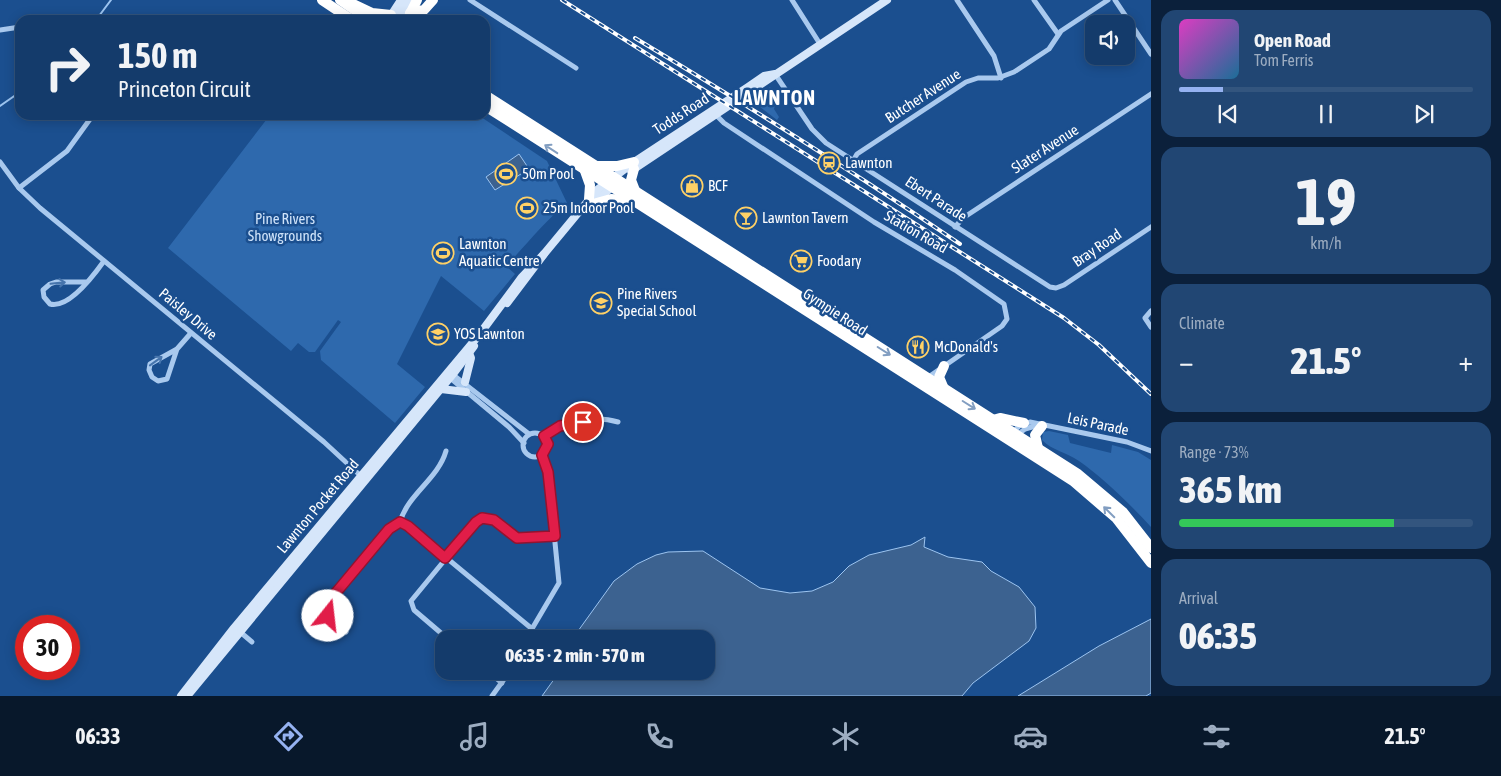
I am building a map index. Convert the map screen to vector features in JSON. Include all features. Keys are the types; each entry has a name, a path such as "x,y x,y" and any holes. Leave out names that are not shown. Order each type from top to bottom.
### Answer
{"highway":[{"path":"322,0 344,15"},
{"path":"410,15 417,0"},
{"path":"413,15 424,10 433,0"},
{"path":"343,2 353,4 372,13 385,15"},
{"path":"343,2 362,15"},
{"name":"Gympie Road","path":"490,98 612,183 1012,437 1092,495 1122,526 1151,563"},
{"name":"Gympie Road","path":"490,109 590,168"},
{"path":"634,165 632,182 634,197 611,198 591,202 590,168 634,165"},
{"path":"944,366 939,377 944,389"},
{"name":"Gympie Road","path":"925,383 944,389 993,420 1012,437 1038,448 1078,474 1122,512 1151,548"},
{"path":"993,420 1000,418 1024,423"},
{"path":"1038,448 1035,435 1040,426"}],"main road":[{"path":"393,15 401,0"},
{"path":"393,15 409,0"},
{"name":"Todds Road","path":"612,183 634,165 714,113 764,76 774,74 887,0"},
{"name":"Lawnton Pocket Road","path":"181,696 449,374 537,258 544,254 582,210 612,183"},
{"name":"Lawnton Pocket Road","path":"363,478 441,389 449,374 469,353 479,335"},
{"path":"465,382 471,358 469,353"},
{"path":"441,389 466,392"},
{"name":"Lawnton Pocket Road","path":"187,696 237,630"}],"street":[{"path":"392,15 394,0"},
{"path":"470,0 576,68"},
{"path":"792,0 820,44"},
{"path":"957,0 994,56 1000,78"},
{"path":"1034,0 1058,34"},
{"name":"Butcher Avenue","path":"853,161 858,153 966,82 976,79 1000,78 1049,49 1058,34 1108,0"},
{"path":"1115,0 1151,54"},
{"path":"0,30 15,27"},
{"name":"Ebert Parade","path":"774,74 816,134 853,161 955,227 1048,286 1056,288"},
{"name":"Slater Avenue","path":"955,227 963,218 1151,94"},
{"name":"Station Road","path":"714,113 724,123 862,214 956,270 1001,301 1006,308 1007,314 1002,326 944,366 925,383"},
{"path":"19,188 67,151 89,120"},
{"name":"Paisley Drive","path":"0,162 19,188 104,261 324,442 363,478"},
{"name":"Bray Road","path":"1056,288 1064,286 1151,227"},
{"path":"87,282 50,284 43,290 44,297 50,304 60,304 87,282 104,261"},
{"path":"1151,311 1145,318 1151,326"},
{"path":"177,349 167,379 158,381 152,377 148,370 150,364 177,349 191,333"},
{"path":"449,374 465,382 529,434 535,433 544,436 548,444 542,455 534,457 527,454 524,443 509,427 466,392 449,374"},
{"path":"544,436 565,424 602,419 618,422"},
{"name":"Leis Parade","path":"1024,423 1035,422 1040,426 1118,440 1151,451"},
{"path":"1012,437 1024,423"},
{"path":"1012,437 1025,429 1040,426"},
{"path":"524,443 529,434"},
{"path":"346,632 330,618 326,611 329,601 392,526 400,522 403,511 442,463 446,451"},
{"path":"400,522 408,526 531,628 556,591 559,583 548,472 542,455"},
{"path":"437,630 414,610 411,604 412,597 476,522 482,518 494,520 517,538 555,536"},
{"path":"308,624 314,617 326,611"},
{"path":"237,630 252,642"},
{"path":"498,680 502,683"},
{"path":"492,696 504,680"}],"green space":[{"path":"770,87 778,96 774,109 779,117 777,120 751,100"},
{"name":"Pine Rivers Showgrounds","path":"266,120 486,120 547,161 567,203 543,225 506,266 515,274 484,311 441,276 397,364 425,387 395,423 321,360 320,351 341,322 338,320 315,352 309,352 298,343 291,351 168,248"},
{"path":"1049,431 1068,435 1070,443 1111,453 1112,445 1138,452 1151,460 1151,527 1097,475 1074,458 1051,447 1042,440 1043,432"}],"shaded area":[{"name":"50m Pool","path":"519,154 529,169 495,190 486,177"},
{"path":"925,537 924,547 948,557 982,562 991,571 1019,587 1035,607 1036,628 1029,641 973,683 962,696 542,696 554,680 715,680 715,630 579,630 614,581 637,564 656,555 668,552 703,551 760,588 790,593 812,591 833,582 849,566 869,555 911,545"},
{"path":"1151,619 1151,693 1146,696 1018,696 1099,646"}],"waterway":[{"path":"100,15 111,0"},
{"path":"0,106 15,96"}],"railway":[{"path":"562,0 1064,318 1099,345 1151,394"},
{"path":"635,38 799,139 960,244"}],"place":[{"name":"Lawnton","path":"829,163"},
{"name":"50m Pool","path":"506,174"},
{"name":"BCF","path":"692,186"},
{"name":"25m Indoor Pool","path":"527,208"},
{"name":"Lawnton Tavern","path":"746,218"},
{"name":"Lawnton Aquatic Centre","path":"443,253"},
{"name":"Foodary","path":"801,261"},
{"name":"Pine Rivers Special School","path":"601,303"},
{"name":"YOS Lawnton","path":"438,334"},
{"name":"McDonald's","path":"918,347"}],"district":[{"name":"LAWNTON","path":"775,98"}],"route":[{"path":"328,616 326,607 329,601 389,529 400,522 408,526 445,558 476,522 486,517 494,520 520,539 555,536 548,472 542,455 548,444 544,436 560,426 583,422"}]}
